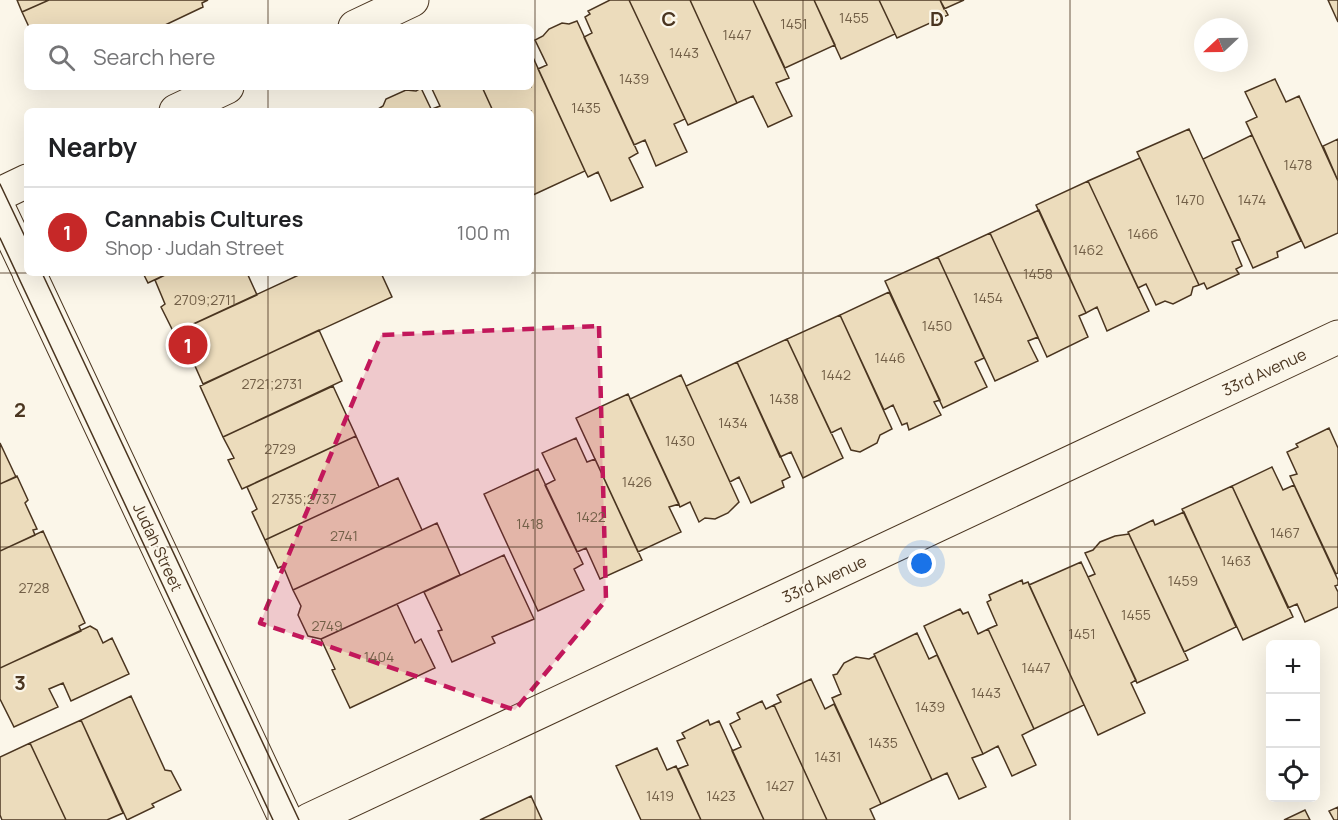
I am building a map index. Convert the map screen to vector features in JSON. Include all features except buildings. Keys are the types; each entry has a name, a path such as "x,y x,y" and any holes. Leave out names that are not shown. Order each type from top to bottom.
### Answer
{"street":[{"path":"361,24 412,0"},
{"path":"182,108 221,90"},
{"path":"0,194 24,182"},
{"path":"0,211 24,262"},
{"name":"Judah Street","path":"30,276 286,820"},
{"name":"33rd Avenue","path":"309,820 1338,337"}],"highlighted area":[{"path":"599,326 606,600 515,710 260,623 381,335"}],"tram line":[{"path":"0,184 24,235"},
{"path":"0,238 273,820"},
{"path":"43,276 299,820"}],"place":[{"name":"Cannabis Cultures","path":"188,345"}]}
